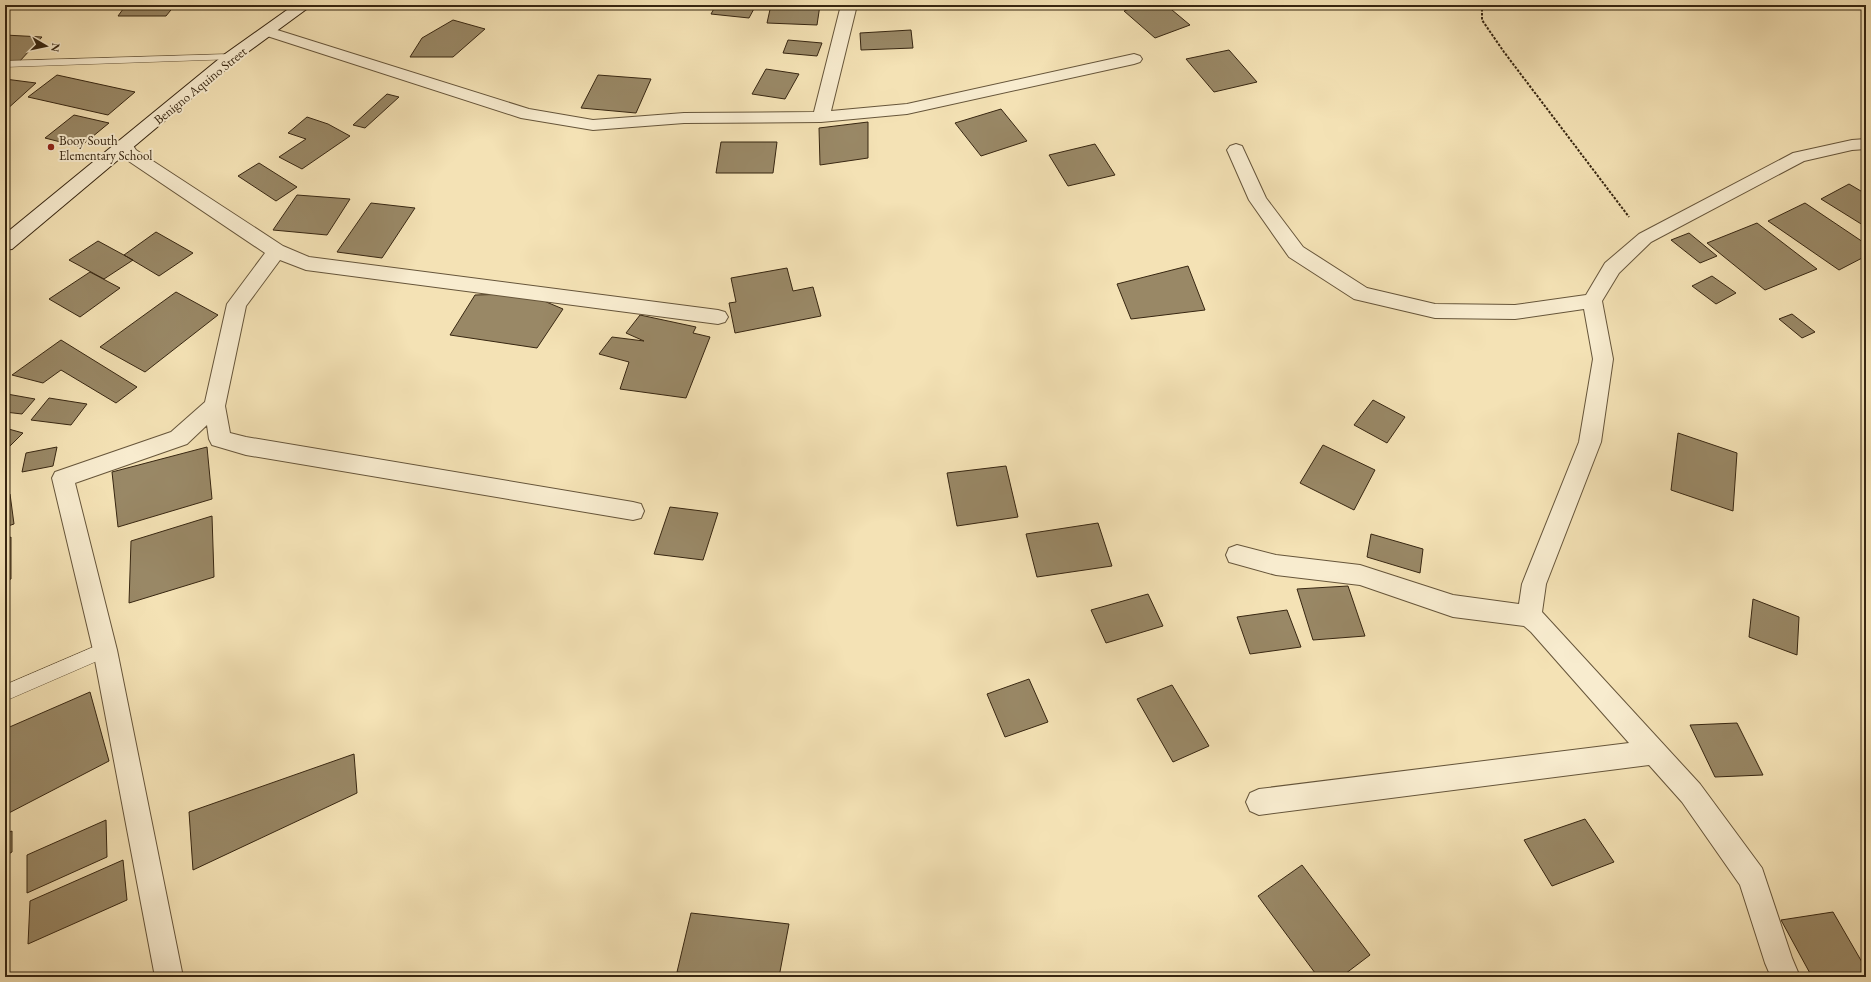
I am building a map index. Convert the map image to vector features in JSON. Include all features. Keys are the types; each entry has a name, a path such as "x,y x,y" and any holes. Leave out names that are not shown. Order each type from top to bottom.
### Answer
{"street":[{"name":"Benigno Aquino Street","path":"5,244 231,57 269,32 304,5"},
{"path":"821,118 848,5"},
{"path":"269,32 528,114 593,126 684,118 821,118 907,109 1134,59"},
{"path":"1529,616 1534,584 1590,442 1603,359 1592,301 1612,268 1645,238 1800,157 1852,145 1866,144"},
{"path":"124,145 130,154 276,251 306,263 718,317"},
{"path":"1236,150 1258,200 1296,252 1361,294 1435,311 1515,312 1592,301"},
{"path":"276,251 237,304 215,406 220,439 246,446 633,511"},
{"path":"170,977 105,650 63,478 178,438 215,406"},
{"path":"1237,555 1276,565 1360,575 1453,606 1529,616 1539,624 1691,793 1752,878 1779,963 1786,977"},
{"path":"1260,802 1655,752"}],"lane":[{"path":"5,64 231,57"},
{"path":"5,693 105,650"}],"path":[{"path":"1482,5 1482,20 1504,52 1645,238"}],"building":[{"path":"126,5 175,5 166,16 118,16"},
{"path":"716,5 756,5 749,18 711,14"},
{"path":"771,5 820,5 817,25 767,23"},
{"path":"1141,5 1166,5 1190,25 1155,38 1124,11"},
{"path":"453,20 485,29 453,57 410,57 422,38"},
{"path":"911,30 913,48 861,50 860,33"},
{"path":"5,35 42,37 19,62 5,62"},
{"path":"788,40 822,43 817,56 783,53"},
{"path":"1229,50 1257,82 1214,92 1186,59"},
{"path":"766,69 799,74 785,99 752,94"},
{"path":"57,75 135,92 108,115 28,97"},
{"path":"598,75 651,79 636,113 581,108"},
{"path":"5,79 36,83 5,111"},
{"path":"387,94 399,97 365,128 353,125"},
{"path":"1001,109 1027,141 981,156 955,123"},
{"path":"74,115 109,123 80,147 45,138"},
{"path":"307,117 328,124 350,136 302,169 279,157 306,139 288,133"},
{"path":"868,122 868,158 820,165 819,128"},
{"path":"721,142 777,142 773,173 716,173"},
{"path":"1095,144 1115,175 1068,186 1049,155"},
{"path":"259,163 297,187 276,201 238,176"},
{"path":"1849,184 1866,194 1866,227 1821,199"},
{"path":"297,195 350,199 327,235 273,230"},
{"path":"371,203 415,208 382,258 337,252"},
{"path":"1805,203 1866,244 1866,256 1839,270 1768,221"},
{"path":"1757,223 1817,269 1765,290 1707,243"},
{"path":"156,232 193,253 159,276 124,255"},
{"path":"1689,233 1717,256 1700,263 1671,240"},
{"path":"98,241 133,260 104,279 69,260"},
{"path":"1188,266 1205,310 1131,319 1117,284"},
{"path":"787,268 793,291 813,287 821,316 735,333 729,303 736,302 731,278"},
{"path":"90,272 120,288 80,317 49,299"},
{"path":"1712,276 1736,293 1716,304 1692,286"},
{"path":"176,292 218,315 145,372 100,347"},
{"path":"511,294 544,301 563,309 537,348 450,335 475,295"},
{"path":"1792,314 1815,332 1802,338 1779,319"},
{"path":"640,315 696,327 693,333 710,337 686,398 620,389 629,362 599,354 612,337 644,341 626,333"},
{"path":"61,340 137,387 116,403 61,370 43,383 12,375"},
{"path":"7,394 35,399 22,414 5,412 5,397"},
{"path":"49,398 87,404 71,425 31,420"},
{"path":"1373,400 1405,417 1387,443 1354,425"},
{"path":"5,428 23,433 5,451"},
{"path":"1678,433 1737,453 1733,511 1671,490"},
{"path":"1323,445 1375,470 1354,510 1300,483"},
{"path":"57,447 53,466 22,472 26,453"},
{"path":"207,447 212,499 118,527 112,472"},
{"path":"1006,466 1018,517 957,526 947,473"},
{"path":"10,494 14,524 5,527 5,496"},
{"path":"670,507 718,513 703,560 654,554"},
{"path":"212,516 214,577 129,603 131,541"},
{"path":"1098,523 1112,566 1037,577 1026,534"},
{"path":"1371,534 1423,549 1420,573 1367,557"},
{"path":"11,537 11,579 5,581 5,540"},
{"path":"1348,586 1365,636 1313,640 1297,589"},
{"path":"1148,594 1163,626 1106,643 1091,610"},
{"path":"1753,599 1799,617 1797,655 1749,637"},
{"path":"1287,610 1301,647 1250,654 1237,617"},
{"path":"1029,679 1048,722 1005,737 987,694"},
{"path":"1172,685 1209,746 1173,762 1137,699"},
{"path":"90,692 109,761 5,815 5,729"},
{"path":"1737,723 1763,775 1715,777 1690,725"},
{"path":"354,754 357,793 193,870 189,812"},
{"path":"1585,819 1614,862 1552,886 1524,840"},
{"path":"106,820 107,857 27,893 27,855"},
{"path":"12,831 12,852 5,856 5,834"},
{"path":"123,860 127,900 28,944 30,901"},
{"path":"1302,865 1370,955 1341,977 1318,977 1258,896"},
{"path":"1833,912 1866,969 1866,977 1812,977 1781,920"},
{"path":"691,913 789,924 779,977 718,977 677,972"}],"place":[{"name":"Booy South Elementary School","path":"51,147"}]}
